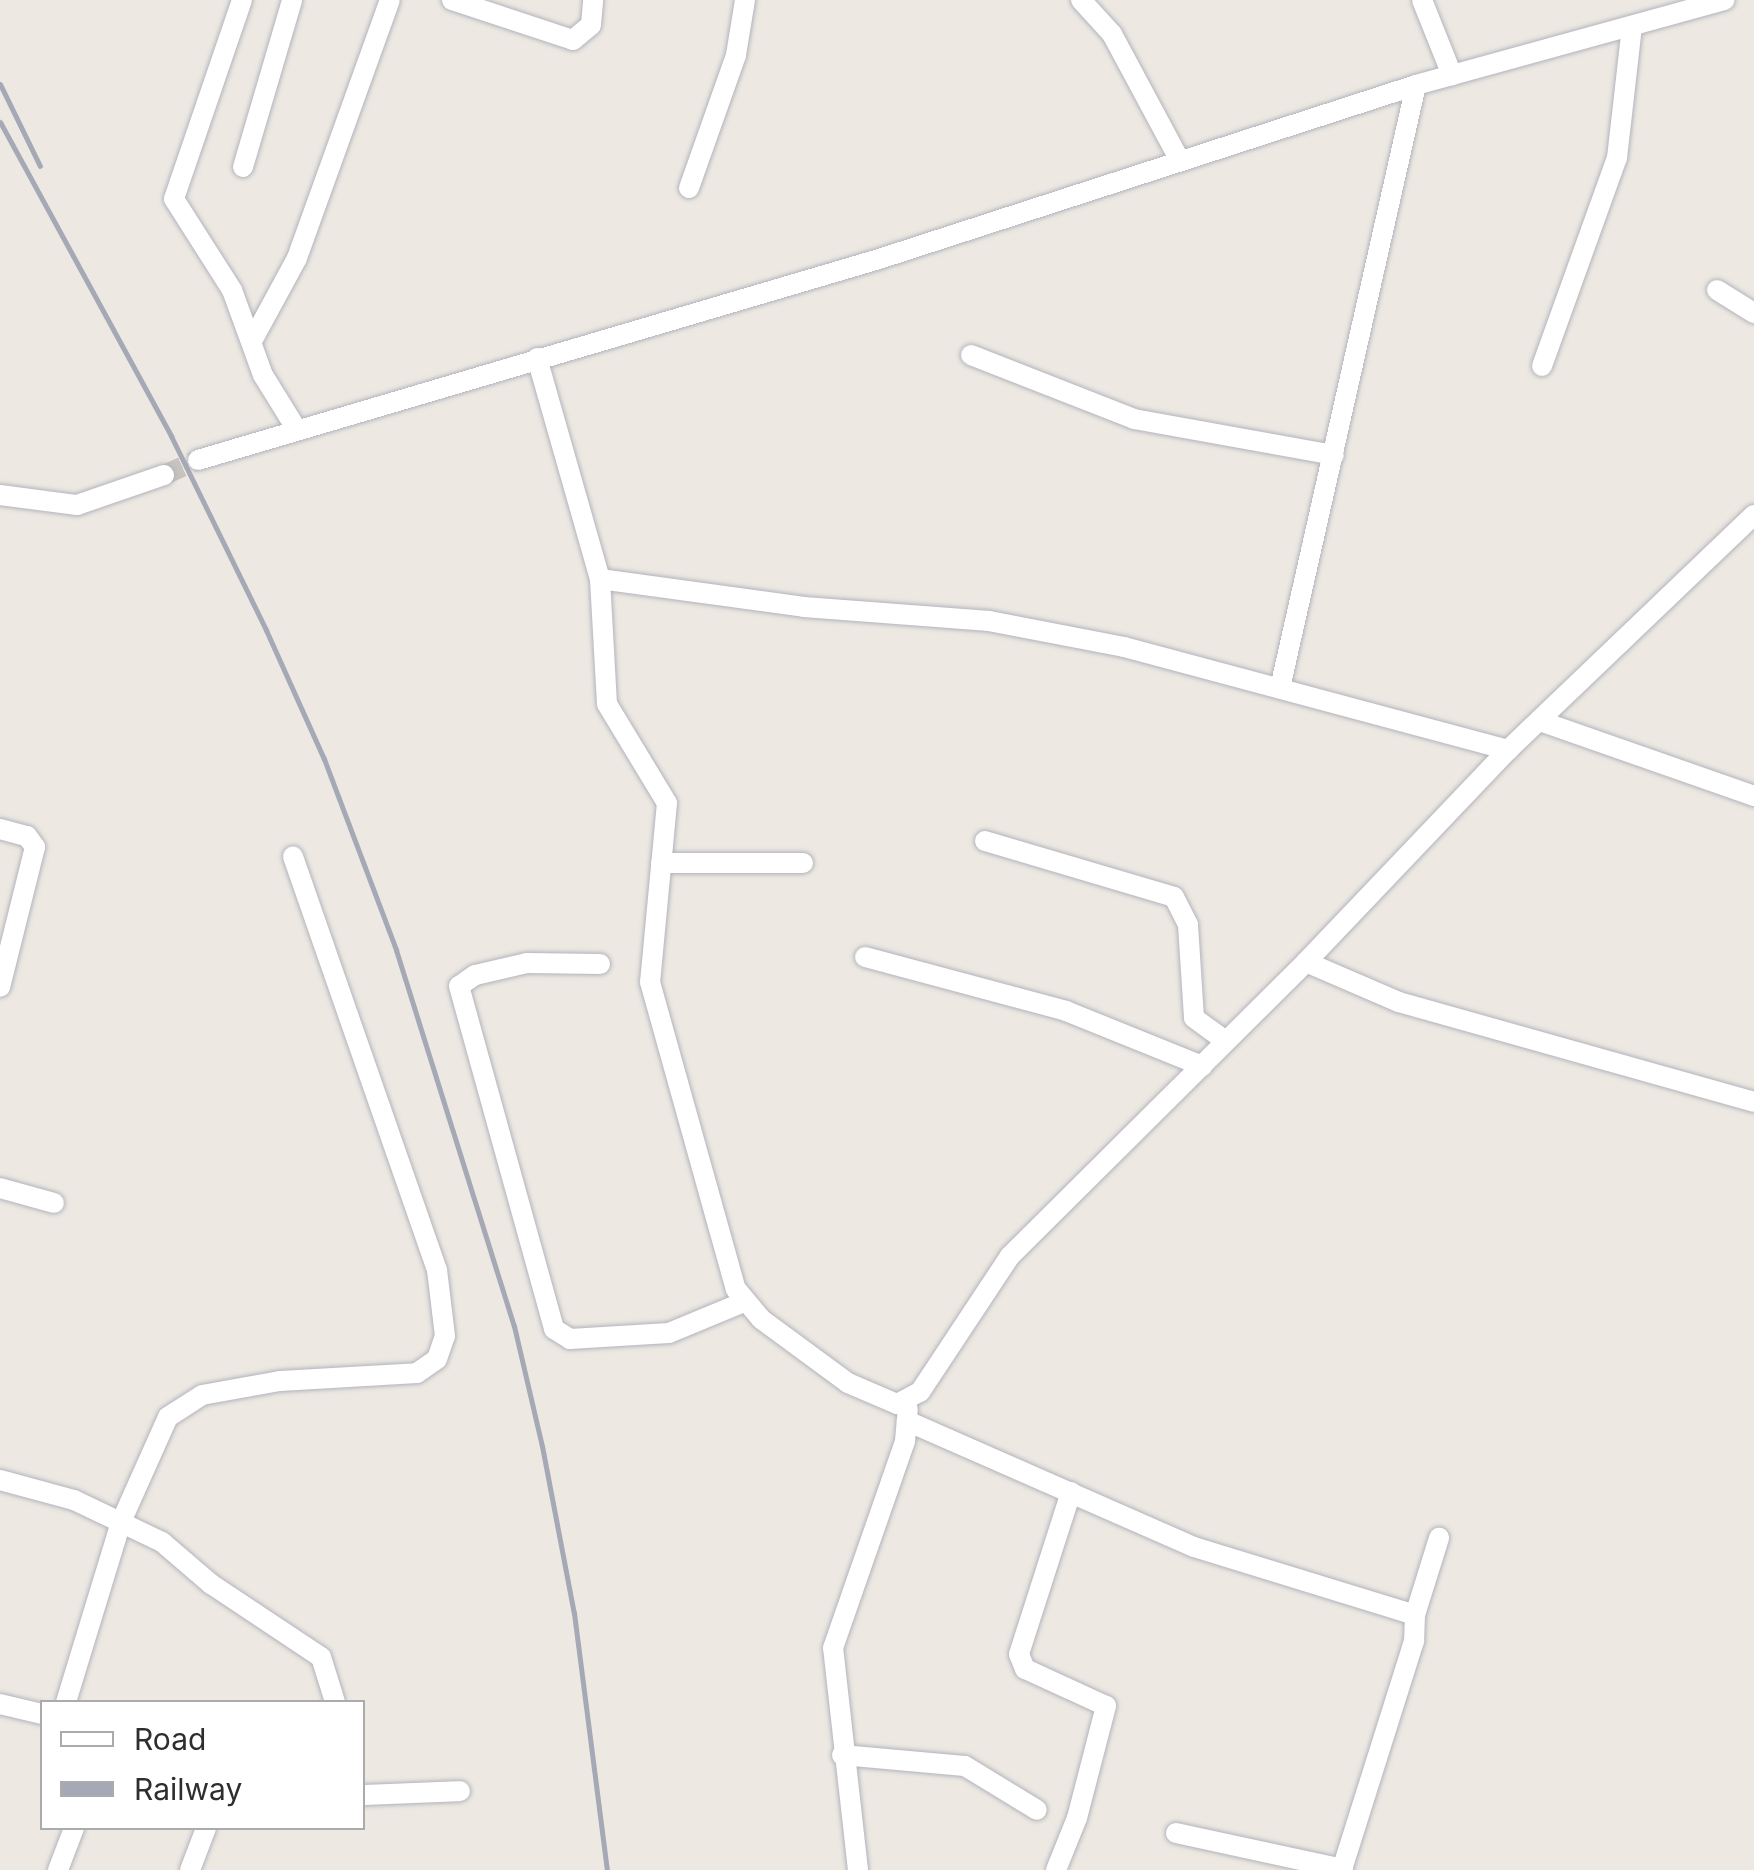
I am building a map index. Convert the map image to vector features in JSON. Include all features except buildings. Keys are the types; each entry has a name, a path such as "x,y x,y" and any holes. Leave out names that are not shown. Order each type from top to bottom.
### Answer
{"street":[{"path":"242,0 174,200 232,290 263,375 297,430"},
{"path":"243,167 292,0"},
{"path":"252,341 297,258 390,0"},
{"path":"452,0 573,40 591,26 594,0"},
{"path":"689,188 736,55 745,0"},
{"path":"1080,0 1112,34 1180,159"},
{"path":"1422,0 1452,75"},
{"path":"198,460 879,259 1416,85 1725,0"},
{"path":"1542,366 1616,158 1632,27"},
{"path":"1280,688 1416,85"},
{"path":"1717,290 1754,314"},
{"path":"972,355 1134,419 1334,455"},
{"path":"537,358 600,579 607,704 666,803 650,982 744,1302 848,1382 1071,1492 1194,1547 1415,1616"},
{"path":"0,494 76,505 164,475"},
{"path":"858,1870 842,1755 833,1648 908,1411 1010,1256 1306,962 1508,750 1754,515"},
{"path":"600,579 804,607 989,621 1280,688 1508,750"},
{"path":"1540,721 1754,796"},
{"path":"0,830 32,839 35,847 0,987"},
{"path":"985,841 1174,897 1188,925 1194,1018 1226,1042"},
{"path":"67,1700 121,1522 142,1464 168,1417 184,1402 280,1381 416,1373 438,1359 445,1336 436,1270 293,856"},
{"path":"661,863 803,863"},
{"path":"865,956 1066,1011 1202,1066"},
{"path":"1306,962 1399,1002 1754,1102"},
{"path":"600,964 527,963 475,975 459,986 554,1329 570,1339 669,1332 744,1302"},
{"path":"0,1188 54,1203"},
{"path":"0,1480 74,1500 162,1542 211,1584 321,1657 333,1700"},
{"path":"1056,1870 1077,1818 1106,1706 1019,1662 1071,1492"},
{"path":"1176,1833 1342,1869 1414,1641 1415,1616 1438,1538"},
{"path":"0,1704 40,1714"},
{"path":"842,1755 965,1766 1038,1810"},
{"path":"365,1795 460,1791"},
{"path":"58,1870 73,1830"},
{"path":"190,1870 205,1830"}],"tunnel":[{"path":"164,475 198,460"}],"railway":[{"path":"0,84 40,166"},
{"path":"0,122 171,436 266,630 324,759 396,950 514,1326 542,1446 574,1613 607,1870"}]}
